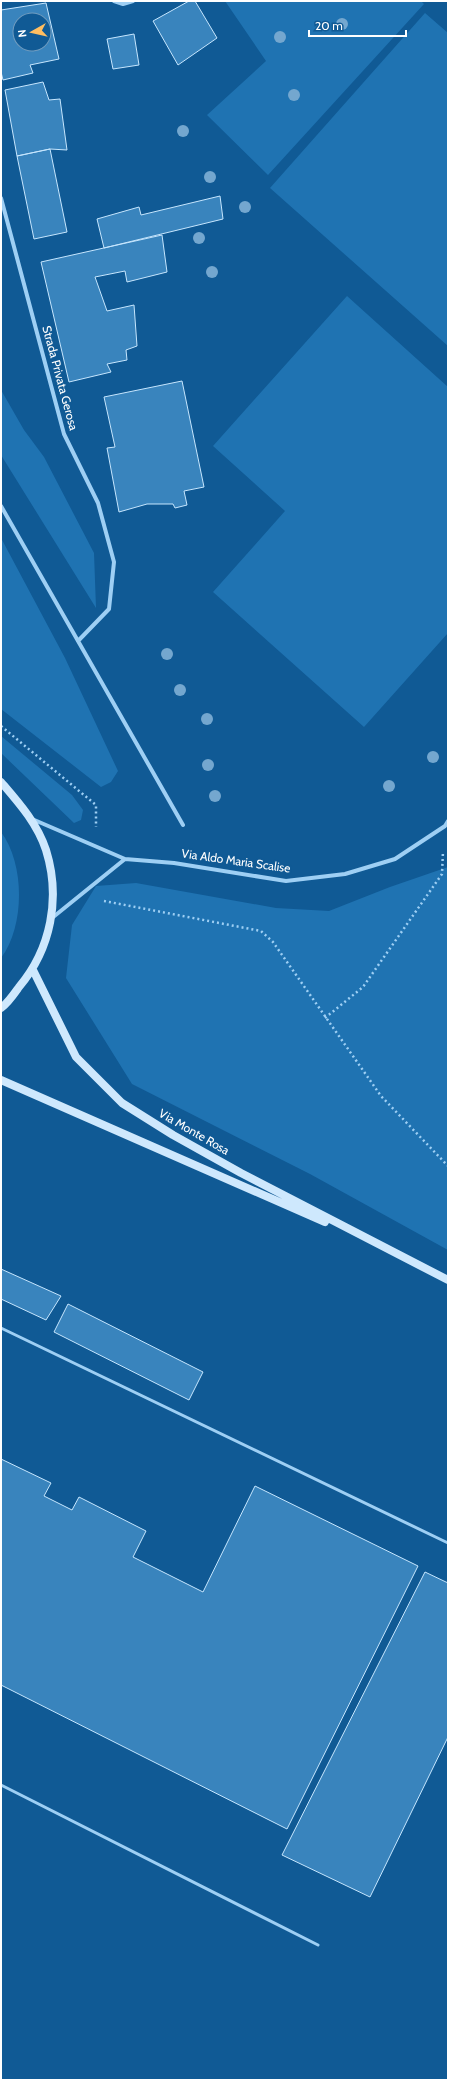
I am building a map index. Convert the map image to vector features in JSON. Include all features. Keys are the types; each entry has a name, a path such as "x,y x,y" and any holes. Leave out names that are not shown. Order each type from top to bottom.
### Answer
{"main road":[{"path":"1,782 32,819 46,850 52,877 51,918 45,945 33,970 1,1008"},
{"name":"Via Monte Rosa","path":"33,970 76,1057 122,1103 173,1135 241,1173 448,1280"},
{"name":"Via Monte Rosa","path":"1,1080 398,1255"}],"street":[{"path":"114,1 123,4 133,1"},
{"name":"Strada Privata Gerosa","path":"1,198 64,434 98,503 114,562 109,609 78,641"},
{"path":"1,506 182,825"},
{"name":"Via Aldo Maria Scalise","path":"32,819 126,859 174,862 286,881 345,874 395,859 444,826 448,821"},
{"path":"51,918 126,859"}],"lane":[{"path":"1,1328 448,1543"},
{"path":"1,1785 318,1945"}],"path":[{"path":"1,726 96,805 96,829"},
{"path":"325,1018 363,987 442,874 444,826"},
{"path":"101,900 261,931 273,942 381,1096 448,1166"}],"shaded area":[{"path":"225,1 421,1 424,4 268,175 207,115 266,61"},
{"path":"425,13 448,33 448,346 270,188"},
{"path":"347,296 448,387 448,633 364,727 213,592 285,511 213,446"},
{"path":"1,390 24,430 44,457 94,553 96,608 1,455"},
{"path":"1,538 65,658 118,771 111,782 101,787 1,709"},
{"path":"1,736 72,795 83,810 81,820 74,823 1,753"},
{"path":"1,832 9,845 14,861 18,877 19,895 18,913 14,929 9,945 1,958"},
{"path":"448,867 448,1250 310,1174 132,1084 66,978 72,925 96,886 136,883 276,908 329,911 390,887"}],"building":[{"path":"189,1 195,1 217,38 178,65 153,21"},
{"path":"46,3 48,12 12,12 12,52 52,52 52,29 59,59 30,65 33,73 3,80 1,72 1,10"},
{"path":"134,34 139,65 113,69 107,39"},
{"path":"43,82 49,100 60,99 67,150 50,149 17,156 5,90"},
{"path":"50,149 67,232 34,239 17,156"},
{"path":"220,196 223,219 104,248 97,219 139,207 141,215"},
{"path":"162,235 167,272 127,282 125,271 95,277 107,311 134,305 137,346 126,350 127,360 107,364 111,372 69,382 41,262"},
{"path":"182,381 204,487 184,491 187,505 175,508 173,504 147,504 119,512 107,448 115,447 104,397"},
{"path":"1,1269 61,1296 46,1320 1,1299"},
{"path":"68,1304 203,1372 189,1400 54,1332"},
{"path":"1,1459 51,1483 44,1496 72,1510 79,1497 146,1531 133,1557 203,1592 255,1486 418,1566 287,1829 1,1685"},
{"path":"425,1572 448,1583 448,1737 370,1897 282,1855"}]}
